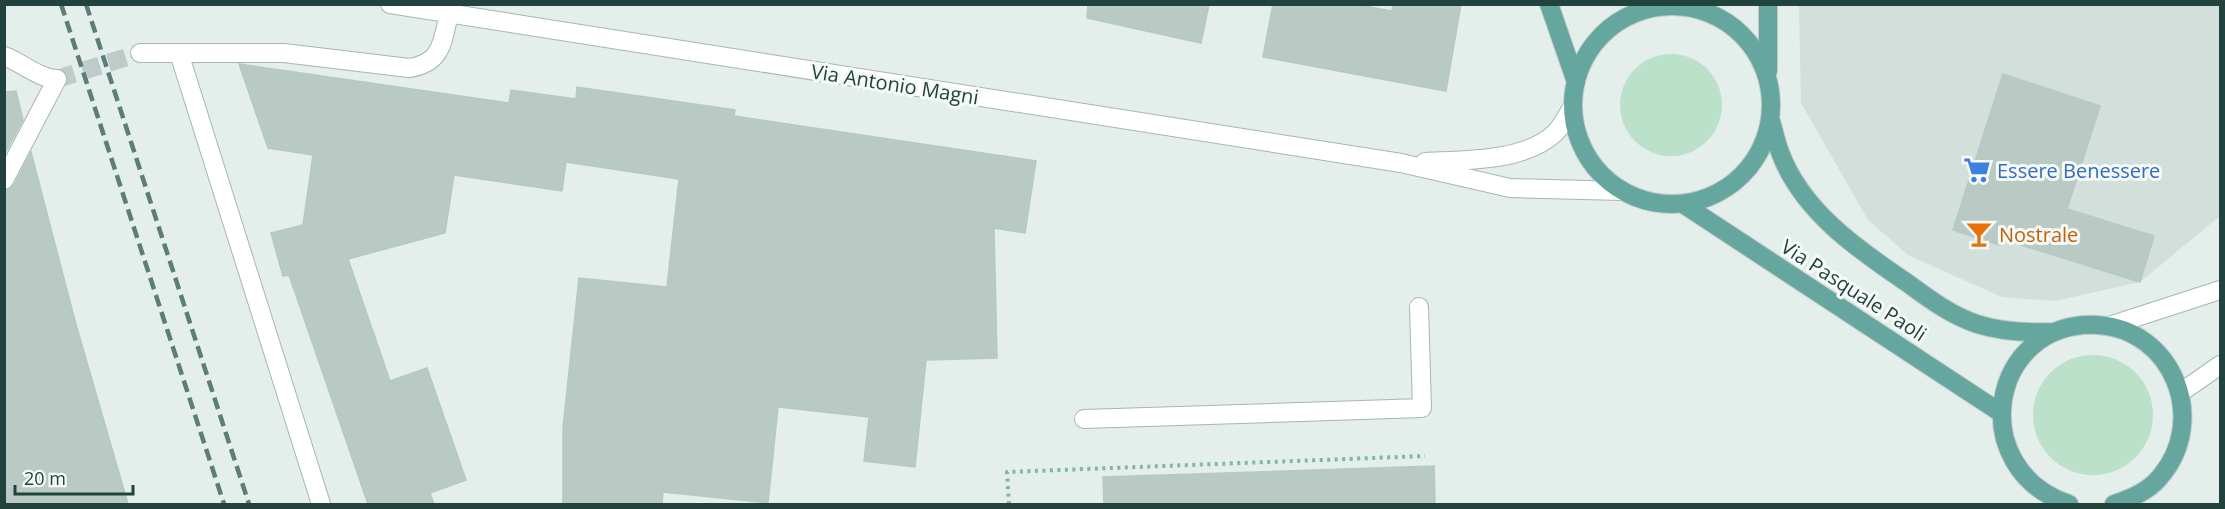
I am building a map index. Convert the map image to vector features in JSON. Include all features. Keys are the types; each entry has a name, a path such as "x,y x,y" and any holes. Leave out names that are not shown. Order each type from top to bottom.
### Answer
{"main road":[{"path":"1549,4 1575,82"},
{"path":"1768,4 1768,78 1772,99 1771,119 1761,151 1741,177 1729,187 1714,195 1683,204 1652,202 1622,192 1600,173 1583,149 1576,128 1573,106 1575,82 1589,51 1612,25 1621,10 1668,5 1690,6 1719,17 1739,31 1755,49 1768,78"},
{"name":"Via Pasquale Paoli","path":"1771,119 1780,153 1806,198 1839,231 1890,272 1927,299 1976,324 2002,330 2057,332"},
{"name":"Via Pasquale Paoli","path":"1683,204 2001,413"},
{"path":"2069,504 2036,489 2020,472 2003,435 2001,413 2003,397 2013,369 2038,342 2069,327 2080,325 2109,326 2134,335 2155,351 2175,377 2180,393 2183,415 2177,450 2149,497 2114,504"}],"street":[{"name":"Via Antonio Magni","path":"390,4 1401,162"},
{"path":"140,54 284,52 408,68 428,63 440,50 449,14"},
{"path":"179,53 321,504"},
{"path":"4,57 17,61 46,78 57,79 4,180"},
{"path":"1401,162 1479,160 1534,149 1556,132 1573,106"},
{"path":"1401,162 1510,188 1622,192"},
{"path":"2109,326 2220,290"},
{"path":"1084,419 1422,408 1419,307"},
{"path":"2180,393 2220,365"}],"path":[{"path":"1009,504 1007,472 1425,456"}],"shaded area":[{"path":"1799,5 2220,5 2220,216 2140,282 2055,301 2002,297 1908,255 1868,220 1801,103"}],"green space":[{"path":"1671,54 1700,62 1714,76 1722,105 1714,134 1700,148 1671,156 1642,148 1628,134 1620,105 1628,76 1642,62"},
{"path":"2093,355 2116,359 2136,372 2149,392 2153,415 2149,438 2136,458 2116,471 2093,475 2070,471 2050,458 2037,438 2033,415 2037,392 2050,372 2070,359"}],"building":[{"path":"1088,4 1209,4 1201,43 1087,18"},
{"path":"1273,4 1353,4 1392,11 1393,4 1461,4 1446,91 1263,57"},
{"path":"239,64 509,103 511,90 576,99 577,87 735,110 734,116 1036,161 1025,233 994,228 997,358 926,360 915,467 864,461 869,417 778,407 768,503 663,492 662,504 563,504 563,428 579,278 667,287 679,179 566,162 562,191 454,175 445,233 348,259 390,381 427,368 466,480 430,493 434,504 368,504 289,275 283,276 271,233 303,225 313,155 268,148"},
{"path":"2003,74 2100,106 2067,209 2154,236 2140,282 2002,239 2000,245 1953,230"},
{"path":"16,91 23,120 4,155 4,92"},
{"path":"31,152 75,321 128,504 4,504 4,191 14,185"},
{"path":"1434,466 1435,504 1104,504 1103,477"}],"tunnel":[{"path":"57,79 140,53"}],"railway":[{"path":"61,4 224,504"},
{"path":"86,4 249,504"}],"place":[{"name":"Essere Benessere","path":"1977,170"},
{"name":"Nostrale","path":"1979,234"}]}
